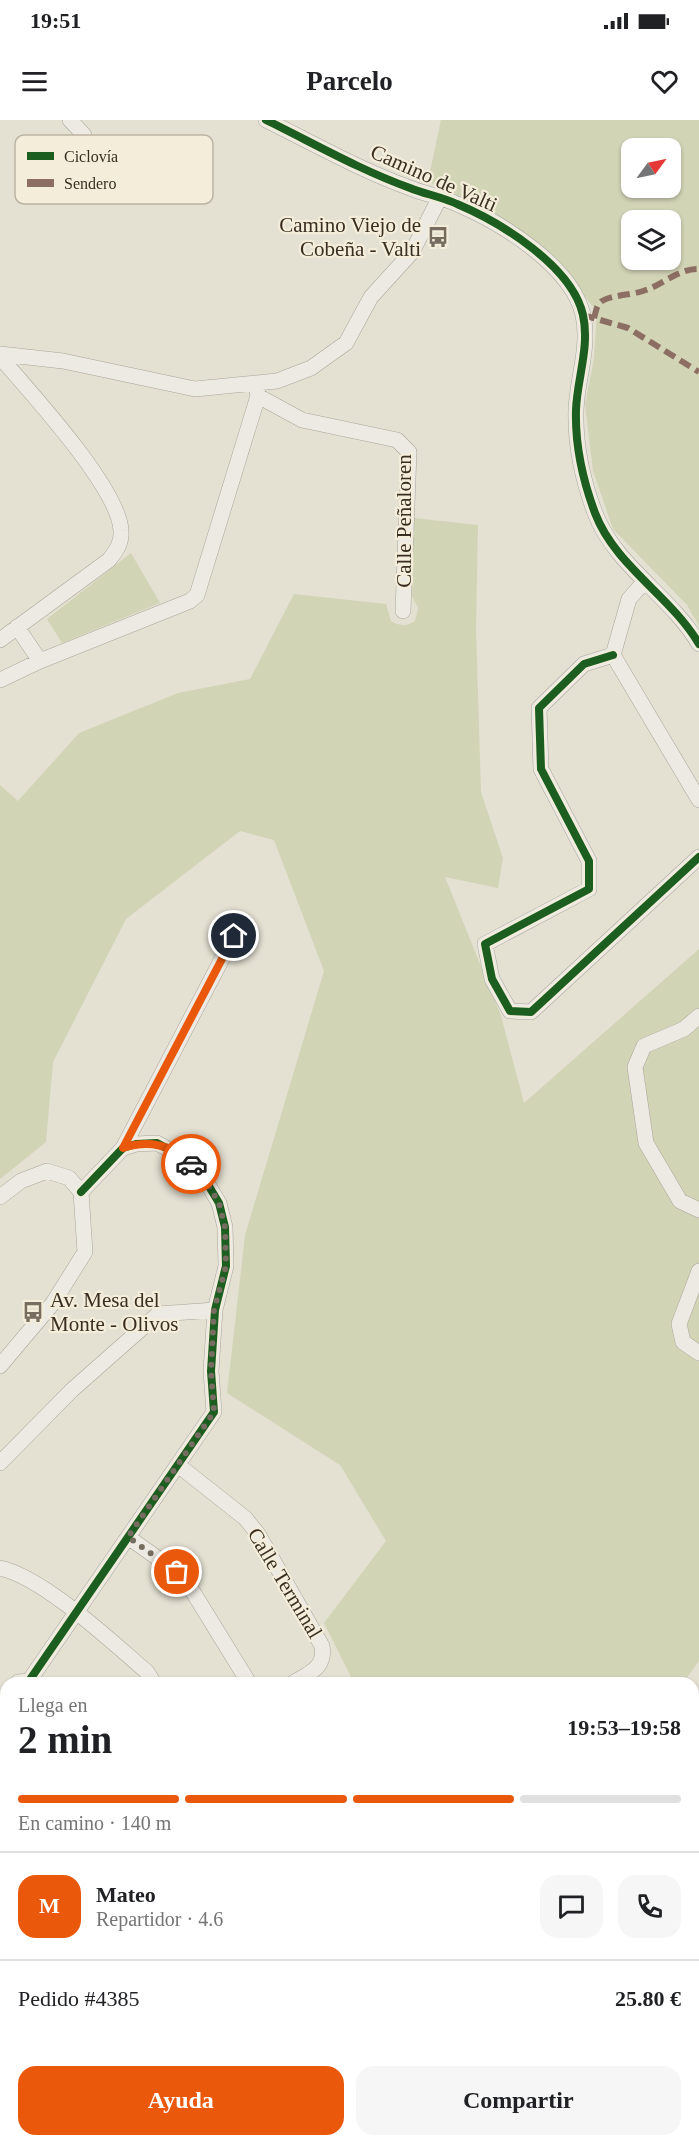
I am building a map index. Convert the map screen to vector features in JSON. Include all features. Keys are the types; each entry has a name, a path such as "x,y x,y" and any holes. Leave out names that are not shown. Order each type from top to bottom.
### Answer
{"street":[{"path":"70,120 84,135"},
{"name":"Camino de Valti","path":"266,120 410,189 441,197 502,228 543,257 572,289 583,315 585,350 576,411 581,466 596,515 616,548 671,608 699,644"},
{"path":"0,355 63,361 195,389 257,390 311,368 346,343 371,297 412,252 441,197"},
{"path":"0,355 60,426 105,491 118,514 121,529 121,542 108,560 0,640"},
{"path":"0,680 40,661 190,601 197,596 257,390"},
{"name":"Calle Peñaloren","path":"257,390 302,420 397,440 409,452 403,611"},
{"path":"645,581 629,599 613,655 699,800"},
{"path":"17,627 40,661"},
{"path":"613,655 584,664 539,708 541,769 590,861 589,889 485,944 492,979 510,1011 531,1012 699,857"},
{"path":"81,1192 123,1148 234,936"},
{"path":"699,1016 684,1029 644,1046 634,1067 646,1143 680,1200 699,1210"},
{"path":"32,1677 214,1412 211,1371 214,1310 226,1266 225,1227 219,1203 204,1178 186,1159 157,1143 136,1144 123,1148"},
{"path":"0,1197 21,1181 47,1171 69,1178 81,1192 85,1252 53,1303 0,1366"},
{"path":"699,1270 679,1324 683,1342 699,1353"},
{"path":"0,1463 72,1390 158,1314 214,1310"},
{"name":"Calle Terminal","path":"178,1465 245,1518 258,1534 322,1646 324,1655 318,1668 303,1677"},
{"path":"128,1537 177,1572 193,1592 245,1677"},
{"path":"0,1568 14,1571 76,1613 147,1671 150,1677"}],"green space":[{"path":"441,120 699,120 699,626 687,605 613,529 593,471 585,405 594,358 597,312 555,259 505,221 428,181"},
{"path":"414,518 478,525 476,629 481,792 503,858 498,888 445,877 501,1016 524,1103 699,949 699,1661 687,1677 351,1677 324,1623 386,1541 340,1465 227,1393 245,1235 324,971 274,840 240,831 126,919 53,1062 46,1142 0,1179 0,785 18,801 79,733 178,693 250,679 294,594 386,604 391,621 403,625 415,621 418,608 412,596"},
{"path":"131,553 160,603 62,643 47,619"}],"marked path":[{"path":"594,318 598,304 606,299 643,291 685,271 699,269"},
{"path":"583,315 628,328 699,372"}],"cycle path":[{"path":"266,120 373,173 451,202 493,222 532,248 565,280 576,297 585,327 576,423 581,462 595,513 616,549 674,611 699,644"},
{"path":"613,655 584,664 539,708 541,769 589,861 589,889 485,944 492,979 510,1011 531,1012 699,857"},
{"path":"32,1677 214,1412 211,1371 215,1310 226,1266 225,1227 219,1203 204,1178 186,1159 157,1143 136,1144 123,1148 81,1192"}],"way so far":[{"path":"177,1572 128,1537 214,1412 216,1401 211,1371 214,1310 226,1266 225,1227 219,1203 204,1178 191,1164"}],"place":[{"name":"Camino Viejo de Cobeña - Valti","path":"438,237"},
{"name":"Av. Mesa del Monte - Olivos","path":"33,1312"}],"route":[{"path":"191,1164 157,1143 136,1144 123,1148 234,936"}]}
